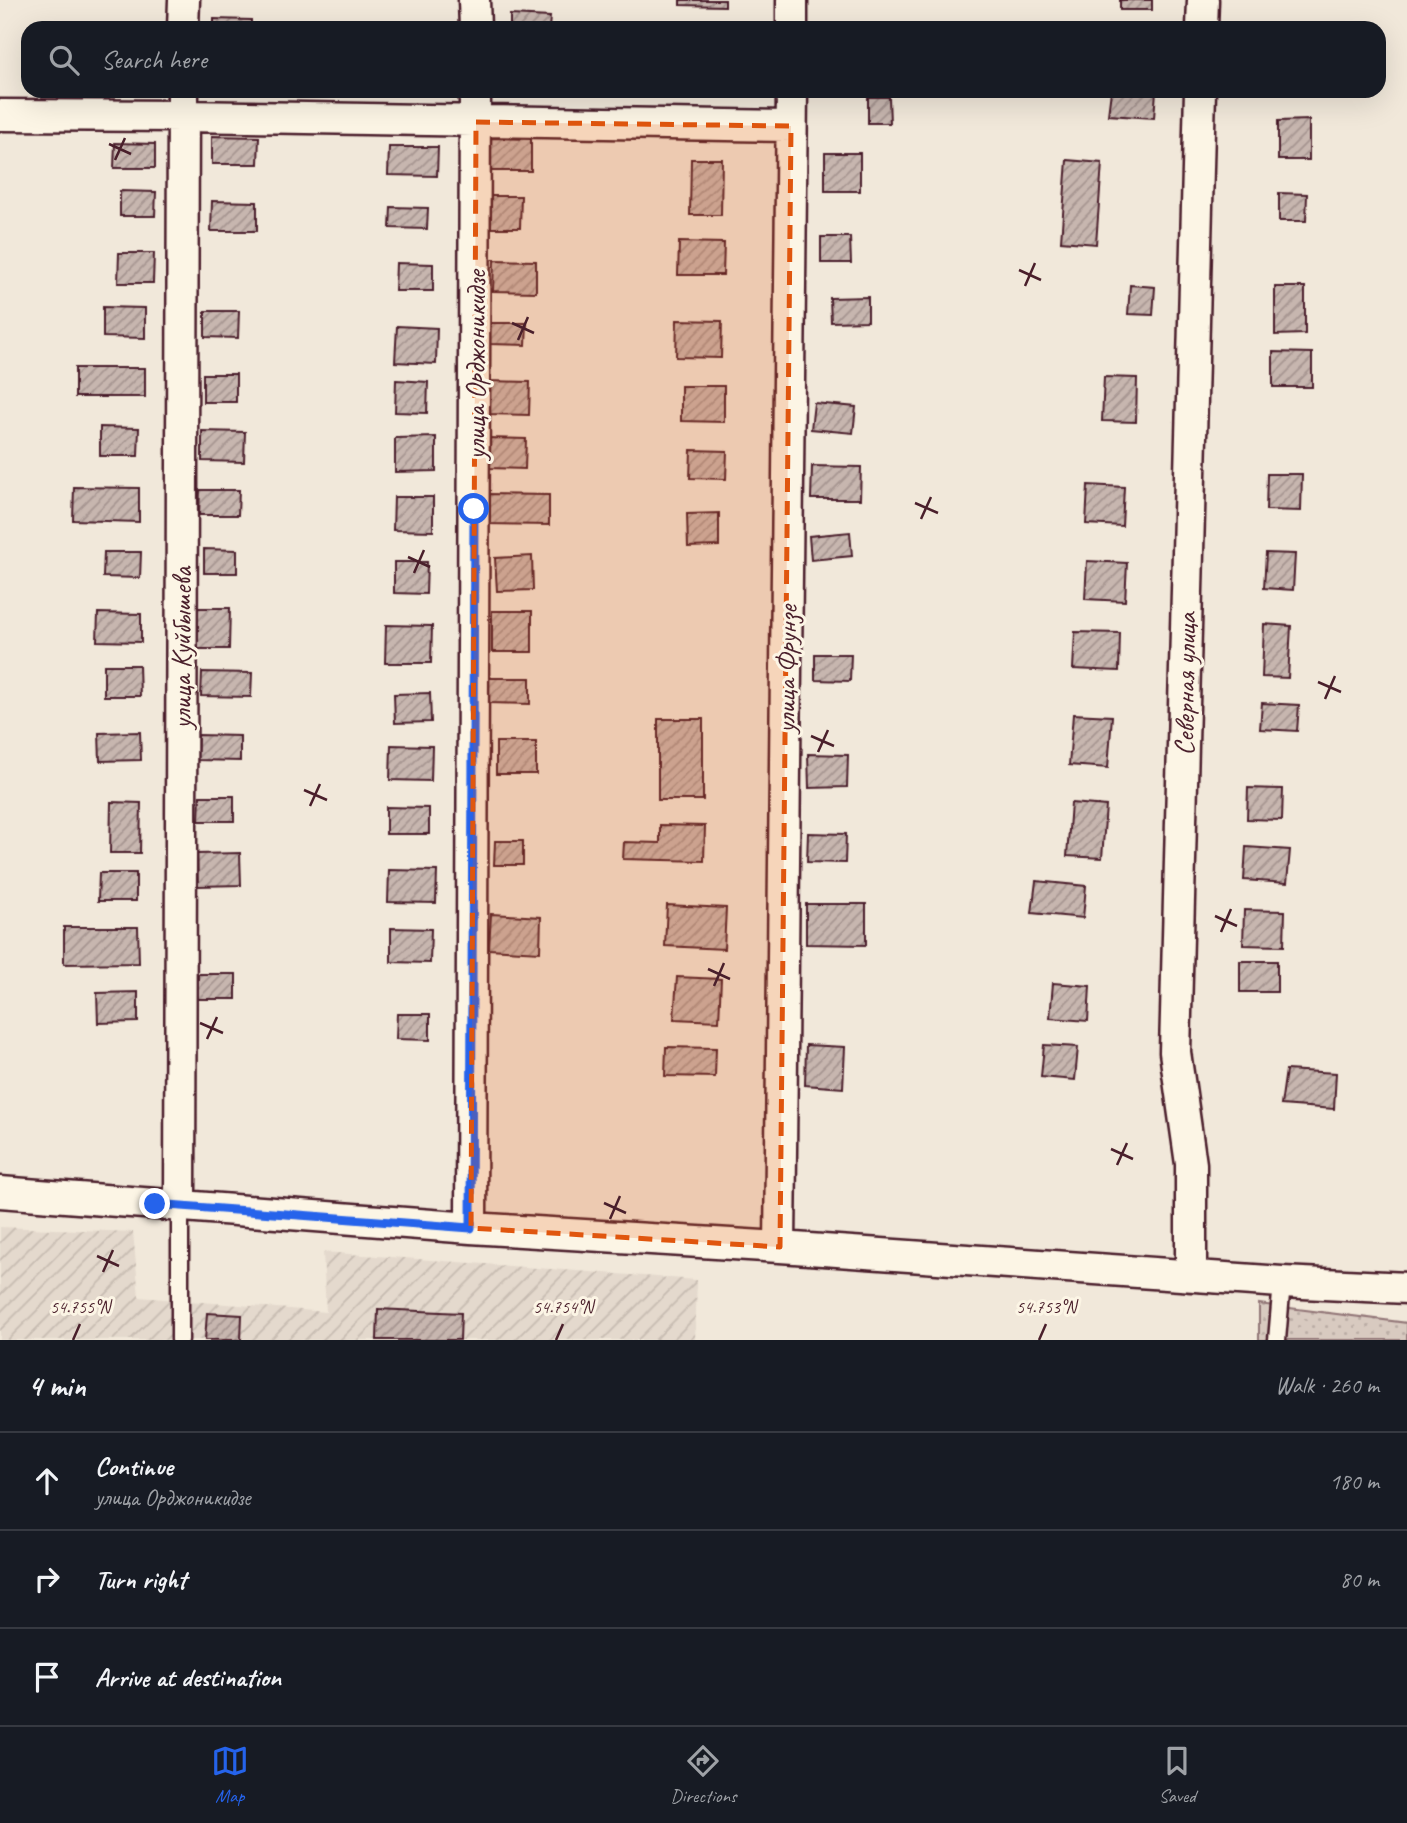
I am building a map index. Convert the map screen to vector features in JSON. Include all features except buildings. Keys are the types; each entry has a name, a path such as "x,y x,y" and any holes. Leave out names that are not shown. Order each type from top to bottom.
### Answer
{"street":[{"path":"183,21 184,0"},
{"path":"474,0 475,21"},
{"path":"792,0 792,21"},
{"path":"1202,21 1203,0"},
{"name":"улица Орджоникидзе","path":"471,1228 475,98"},
{"name":"улица Фрунзе","path":"780,1247 792,98"},
{"name":"Северная улица","path":"1191,1276 1191,1164 1175,1052 1200,98"},
{"path":"0,116 183,103 475,122 792,126"},
{"name":"улица Куйбышева","path":"180,1206 183,103"},
{"path":"0,1192 471,1228 1407,1288"}],"lane":[{"path":"180,1206 180,1340"},
{"path":"1277,1340 1282,1282"}],"highlighted area":[{"path":"476,122 791,126 780,1247 471,1228"}],"shaded area":[{"path":"0,1227 133,1232 139,1297 326,1312 323,1252 697,1280 695,1340 0,1340"},
{"path":"1259,1304 1407,1323 1407,1340 1259,1340"}],"route":[{"path":"155,1204 471,1228 474,509"}]}
